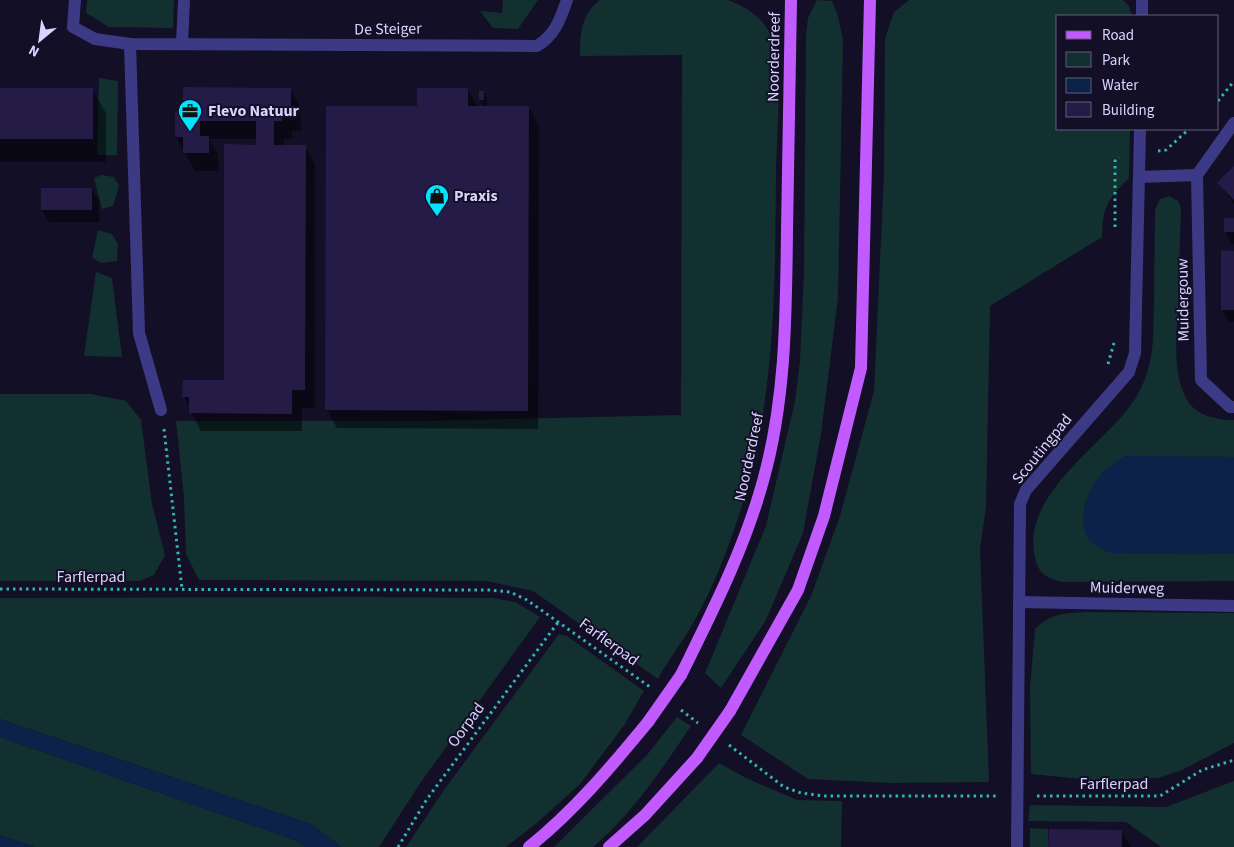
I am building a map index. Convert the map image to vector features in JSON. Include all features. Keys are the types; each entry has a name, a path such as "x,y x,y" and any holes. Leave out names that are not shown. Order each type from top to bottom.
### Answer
{"main road":[{"name":"Noorderdreef","path":"529,847 550,830 603,777 648,722 681,675 734,566 764,479 780,386 786,331 791,0"},
{"path":"609,847 645,816 696,758 730,711 798,590 824,516 861,368 870,0"}],"street":[{"name":"De Steiger","path":"75,0 73,27 95,39 130,44 537,46 547,39 559,24 567,0"},
{"path":"182,44 184,0"},
{"path":"1142,0 1142,15"},
{"path":"130,44 139,333 161,410"},
{"path":"1139,177 1197,175 1234,123"},
{"name":"Scoutingpad","path":"1017,847 1020,504 1026,490 1129,372 1135,354 1140,130"},
{"name":"Muidergouw","path":"1197,175 1201,380 1230,407 1234,407"},
{"name":"Muiderweg","path":"1018,602 1234,606"}],"path":[{"path":"1219,100 1234,81"},
{"path":"161,410 182,590"},
{"name":"Farflerpad","path":"0,590 489,590 510,592 559,620 658,693"},
{"name":"Oorpad","path":"398,847 427,799 559,620"},
{"path":"674,705 705,728"},
{"path":"721,739 784,787 801,793 824,796 995,796"},
{"name":"Farflerpad","path":"1044,796 1160,796 1202,770 1234,760"}],"green space":[{"path":"87,0 174,0 173,28 109,27 86,13"},
{"path":"503,0 538,0 518,29 493,28 480,11 502,13"},
{"path":"600,0 728,0 754,14 765,25 771,39 777,71 774,302 771,346 760,433 751,476 719,569 692,626 658,679 533,591 486,581 199,580 186,554 184,497 176,421 423,421 681,415 682,55 580,56 580,40 585,18"},
{"path":"817,0 832,1 838,16 843,40 838,297 821,434 803,533 766,620 721,688 705,673 766,526 795,401 800,360 804,273 806,35 808,18"},
{"path":"909,0 1123,0 1129,6 1132,15 1056,15 1056,130 1130,130 1129,178 1108,204 1105,211 1102,237 990,306 986,507 980,549 989,782 890,783 808,779 741,735 811,596 840,516 874,391 884,174 885,39 894,12"},
{"path":"99,78 118,81 117,155 97,155"},
{"path":"101,175 114,177 119,186 113,206 102,209 94,178"},
{"path":"1169,196 1178,201 1181,208 1176,351 1178,374 1185,396 1194,408 1206,415 1234,420 1234,457 1124,456 1111,553 1234,554 1234,581 1061,582 1045,575 1039,568 1034,552 1034,531 1040,512 1051,493 1127,410 1143,383 1150,364 1153,336 1155,210 1160,199"},
{"path":"98,230 112,234 118,244 117,261 101,263 92,258"},
{"path":"96,272 112,278 122,357 84,356"},
{"path":"0,394 91,394 126,401 141,420 152,504 165,555 154,575 140,581 0,581"},
{"path":"0,598 493,598 515,602 540,617 421,782 379,847 341,847 311,824 0,719"},
{"path":"1085,612 1234,613 1234,743 1182,770 1158,778 1090,780 1031,774 1030,688 1035,629 1052,617"},
{"path":"559,634 567,636 644,691 625,724 580,784 538,822 506,847 406,847 444,790"},
{"path":"677,717 691,726 658,774 608,834 593,847 554,847 647,755"},
{"path":"0,737 295,840 305,847 34,847 0,835"},
{"path":"719,763 746,778 797,800 842,801 841,847 637,847"},
{"path":"1234,781 1234,847 1161,847 1126,822 1028,821 1030,805 1166,807"},
{"path":"1030,828 1048,829 1048,847 1030,847"}],"water":[{"path":"1124,456 1234,457 1234,554 1111,553 1090,541 1086,535 1083,520 1085,504 1091,488 1105,470"},
{"path":"0,719 311,824 341,847 305,847 295,840 0,737"},
{"path":"0,835 34,847 0,847"}],"building":[{"path":"183,87 291,88 291,113 283,113 282,121 274,121 274,145 306,145 305,390 292,390 292,414 189,413 189,397 182,397 183,380 224,380 224,144 256,145 256,121 200,121 200,136 209,136 209,153 183,153 183,137 175,137 175,111 183,111"},
{"path":"0,88 93,88 93,139 0,139"},
{"path":"417,88 468,88 468,106 529,106 528,411 325,410 326,106 417,106"},
{"path":"479,91 484,91 484,100 479,100"},
{"path":"1234,166 1234,200 1217,183"},
{"path":"41,188 92,188 92,210 41,210"},
{"path":"1224,218 1234,218 1234,232 1224,232"},
{"path":"1221,250 1234,251 1234,310 1221,310"},
{"path":"1049,829 1122,830 1122,847 1048,847"}],"place":[{"name":"Flevo Natuur","path":"190,132"},
{"name":"Praxis","path":"437,217"}]}
